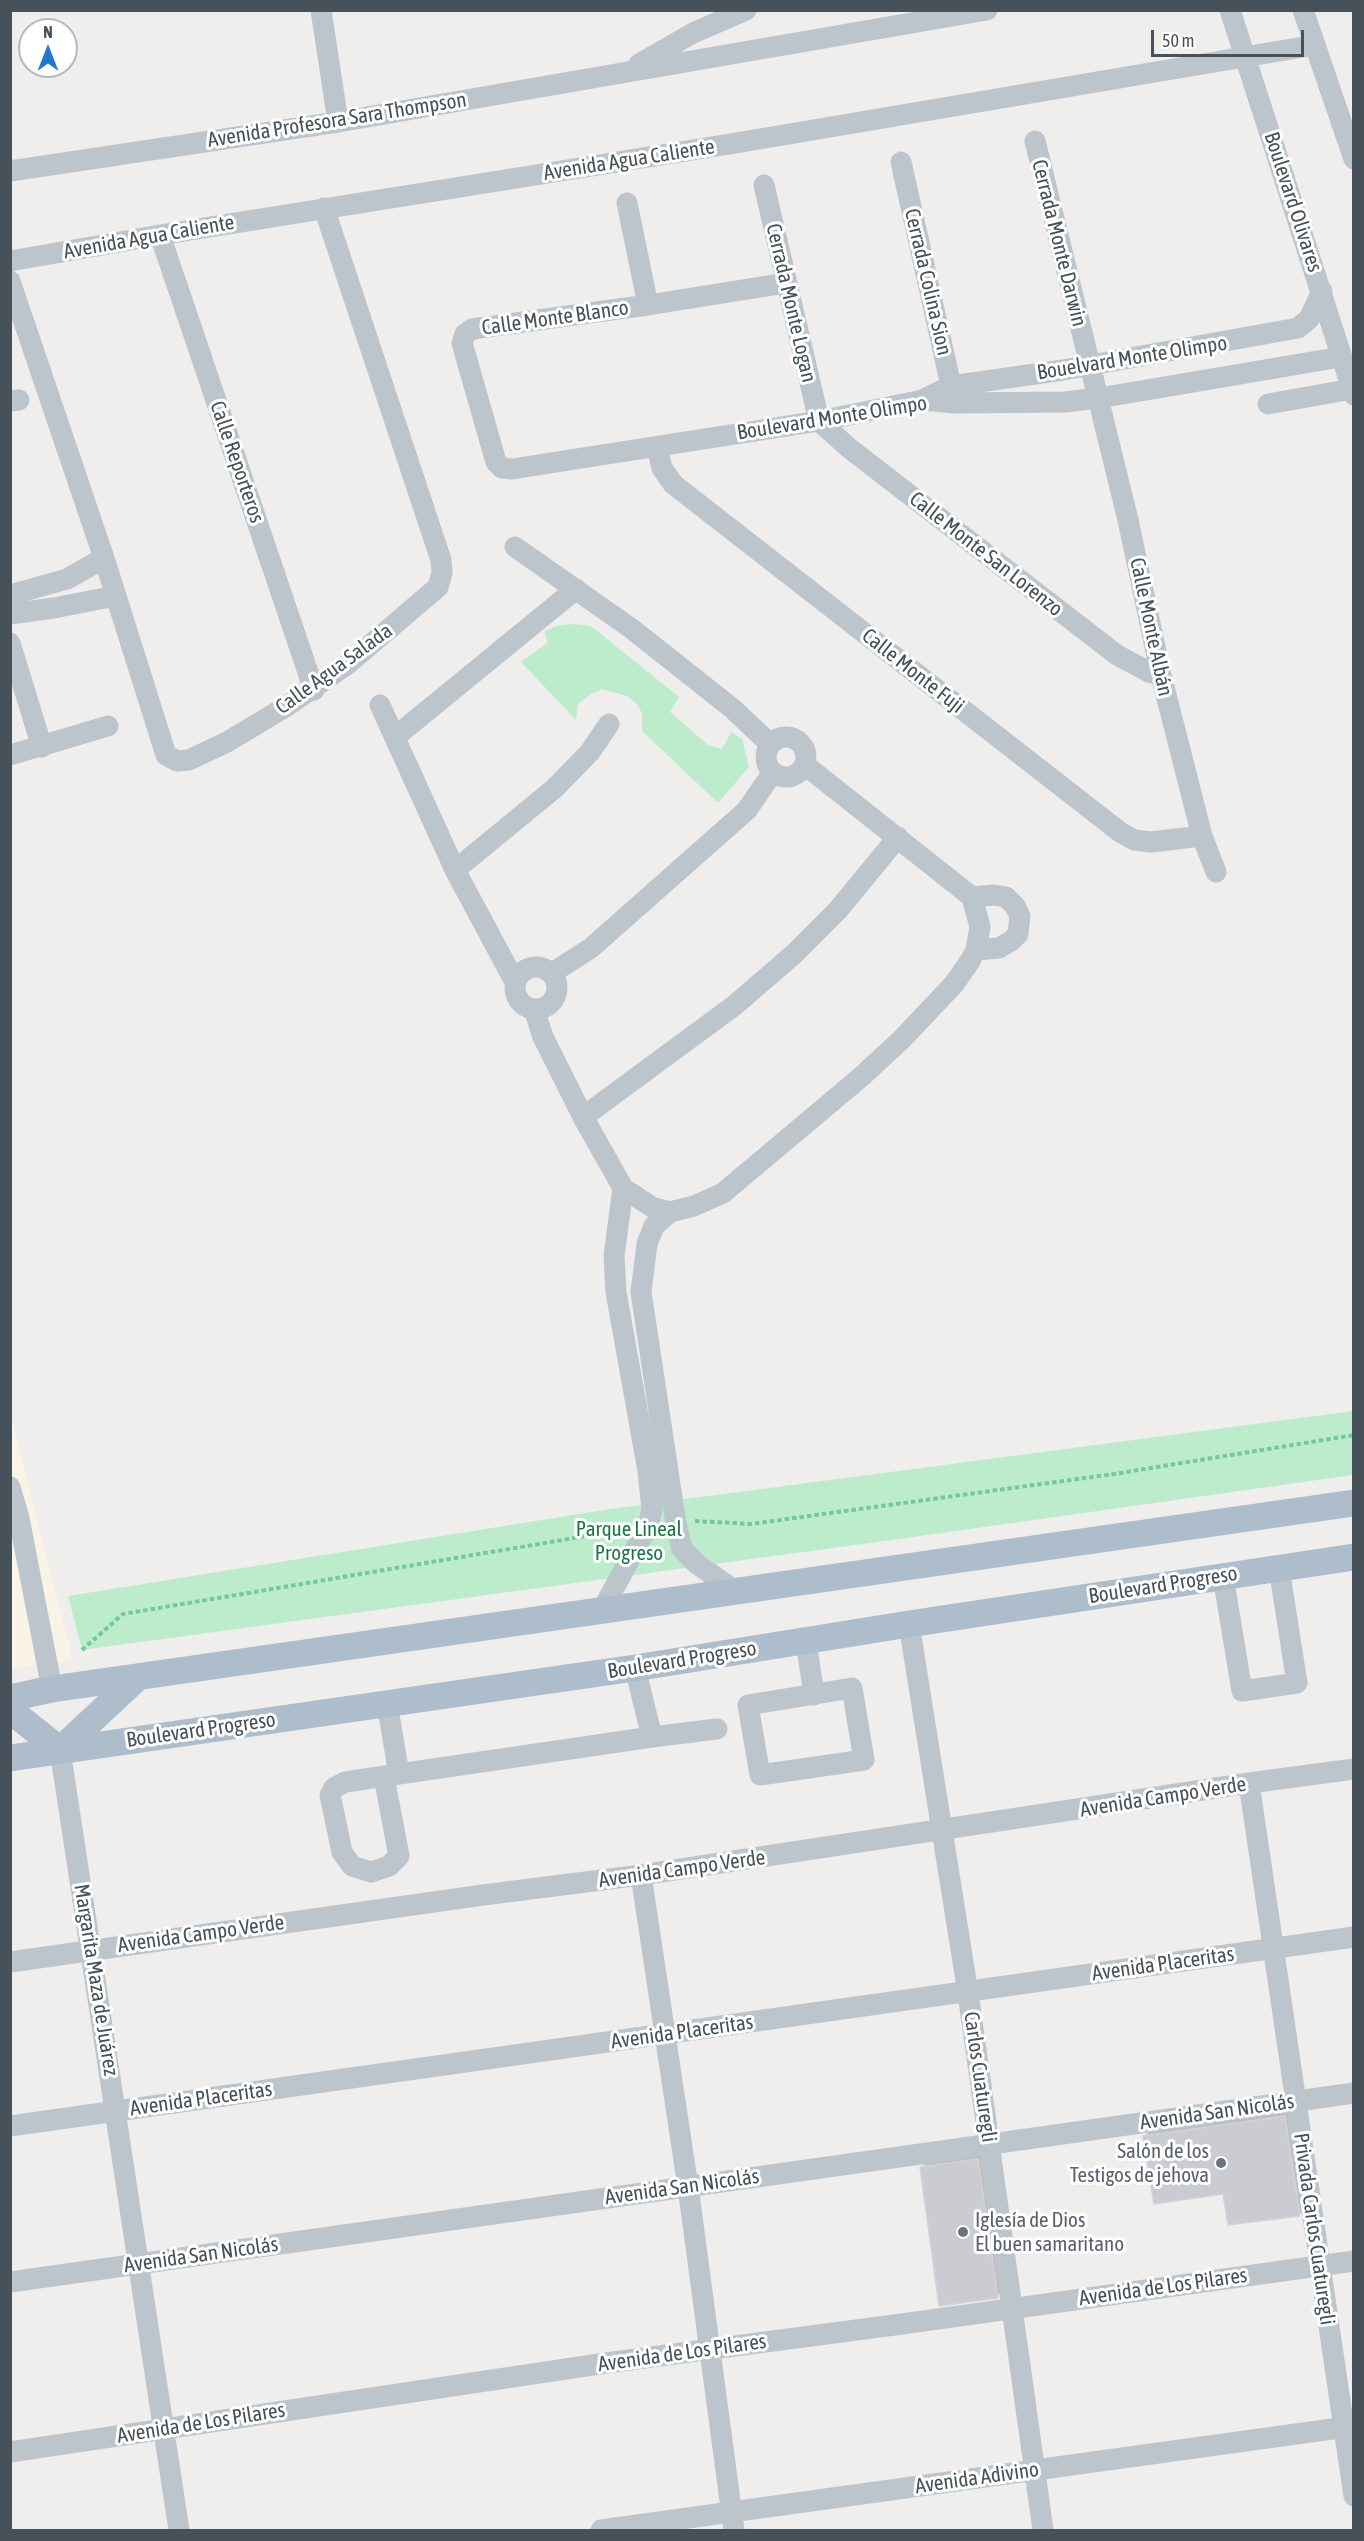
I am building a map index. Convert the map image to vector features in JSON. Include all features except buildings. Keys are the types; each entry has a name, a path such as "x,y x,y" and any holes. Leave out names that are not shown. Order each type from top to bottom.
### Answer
{"main road":[{"path":"10,1698 52,1689 136,1679 1353,1503"},
{"name":"Boulevard Progreso","path":"10,1758 635,1668 1353,1557"},
{"path":"10,1710 60,1750 136,1679"}],"street":[{"path":"321,10 338,122"},
{"name":"Avenida Profesora Sara Thompson","path":"626,72 693,33 746,10"},
{"name":"Avenida Profesora Sara Thompson","path":"10,171 338,122 987,10"},
{"name":"Boulevard Olivares","path":"1230,10 1353,392"},
{"path":"1303,10 1353,159"},
{"name":"Avenida Agua Caliente","path":"10,261 324,208 736,143 1315,45"},
{"name":"Cerrada Monte Darwin","path":"1035,141 1094,381"},
{"name":"Avenida Profesora Sara Thompson","path":"10,160 48,164"},
{"name":"Cerrada Colina Sion","path":"902,162 953,394"},
{"name":"Cerrada Monte Logan","path":"764,185 819,421"},
{"path":"627,203 648,305"},
{"name":"Calle Agua Salada","path":"115,596 166,755 177,761 189,760 227,742 314,690 438,587 442,573 441,560 324,208"},
{"name":"Calle Reporteros","path":"160,235 314,690"},
{"path":"10,281 115,596 10,614"},
{"name":"Calle Monte Blanco","path":"502,468 496,462 462,343 465,334 472,329 786,283"},
{"name":"Bouelvard Monte Olimpo","path":"953,394 1063,370 1094,381 1298,328 1309,320 1322,291"},
{"name":"Boulevard Monte Olimpo","path":"502,468 512,469 819,421 953,394 1065,402 1094,381 1341,357"},
{"name":"Calle Monte Albán","path":"1094,381 1128,520 1161,675 1202,836 1216,872"},
{"path":"1268,404 1353,392"},
{"name":"Calle Monte San Lorenzo","path":"819,421 858,455 1118,656 1149,672 1161,675"},
{"name":"Calle Monte Fuji","path":"657,447 662,468 673,484 1120,832 1134,840 1151,842 1202,836"},
{"path":"515,547 632,628 733,709 770,744"},
{"path":"10,595 67,579 104,558"},
{"path":"67,579 73,605"},
{"path":"395,736 576,589"},
{"path":"10,643 42,747"},
{"path":"380,705 455,870 515,982 516,996 527,1007 541,1008 554,1000 558,986 552,973 546,968 531,967 519,975 515,982"},
{"path":"455,870 555,788 590,752 609,724"},
{"path":"10,755 108,726"},
{"path":"787,737 799,742 805,752 804,765 790,777 778,776 768,768 765,756 770,744 787,737"},
{"path":"601,1612 650,1518 656,1463 640,1292 646,1244 654,1226 670,1212 694,1206 723,1192 861,1077 902,1039 954,984 976,950 980,927 972,897 804,765"},
{"path":"552,973 591,948 747,810 772,772"},
{"path":"583,1117 735,1005 794,954 838,910 898,837"},
{"path":"972,897 994,895 1006,897 1015,906 1020,916 1017,934 1011,941 999,948 976,950"},
{"path":"534,1009 543,1037 583,1117 623,1188 652,1207 670,1212"},
{"path":"623,1188 614,1256 616,1292 656,1463 675,1515 682,1549 696,1564 737,1592"},
{"path":"616,1292 640,1292"},
{"path":"10,1487 15,1520 52,1689"},
{"path":"1223,1576 1242,1691 1297,1683 1279,1568"},
{"name":"Carlos Cuaturegli","path":"909,1624 968,1993 1043,2530"},
{"path":"806,1641 814,1695"},
{"path":"635,1668 652,1737"},
{"path":"852,1688 864,1760 760,1775 748,1705 814,1695 852,1688"},
{"path":"387,1703 392,1776 399,1856 389,1866 371,1872 352,1866 342,1852 330,1795 334,1788 345,1782 392,1776 652,1737 717,1729"},
{"name":"Margarita Maza de Juárez","path":"60,1750 178,2530"},
{"name":"Avenida Campo Verde","path":"10,1962 483,1894 640,1875 1353,1769"},
{"name":"Privada Carlos Cuaturegli","path":"1249,1783 1320,2265 1348,2426 1353,2496"},
{"path":"640,1875 688,2187 732,2521"},
{"name":"Avenida Placeritas","path":"10,2126 968,1993 1353,1937"},
{"name":"Avenida San Nicolás","path":"10,2282 1353,2093"},
{"name":"Avenida de Los Pilares","path":"10,2452 709,2349 1353,2260"},
{"name":"Avenida Adivino","path":"601,2530 732,2521 1035,2470 1348,2426"}],"path":[{"path":"675,1515 700,1520 751,1524 1114,1474 1353,1435"},
{"path":"82,1650 123,1614 650,1518"}],"shaded area":[{"path":"10,1413 73,1660 11,1669 10,1669"}],"green space":[{"path":"573,624 591,626 679,697 670,712 708,745 722,749 731,732 742,739 749,767 718,803 642,731 642,713 636,703 627,696 602,689 591,694 578,704 576,720 521,662 547,643 545,631 556,626"},
{"name":"Parque Lineal Progreso","path":"1353,1411 1353,1475 82,1650 68,1596 610,1509"}],"place":[{"name":"Salón de los Testigos de jehova","path":"1221,2163"},
{"name":"Iglesía de Dios El buen samaritano","path":"963,2232"}]}
